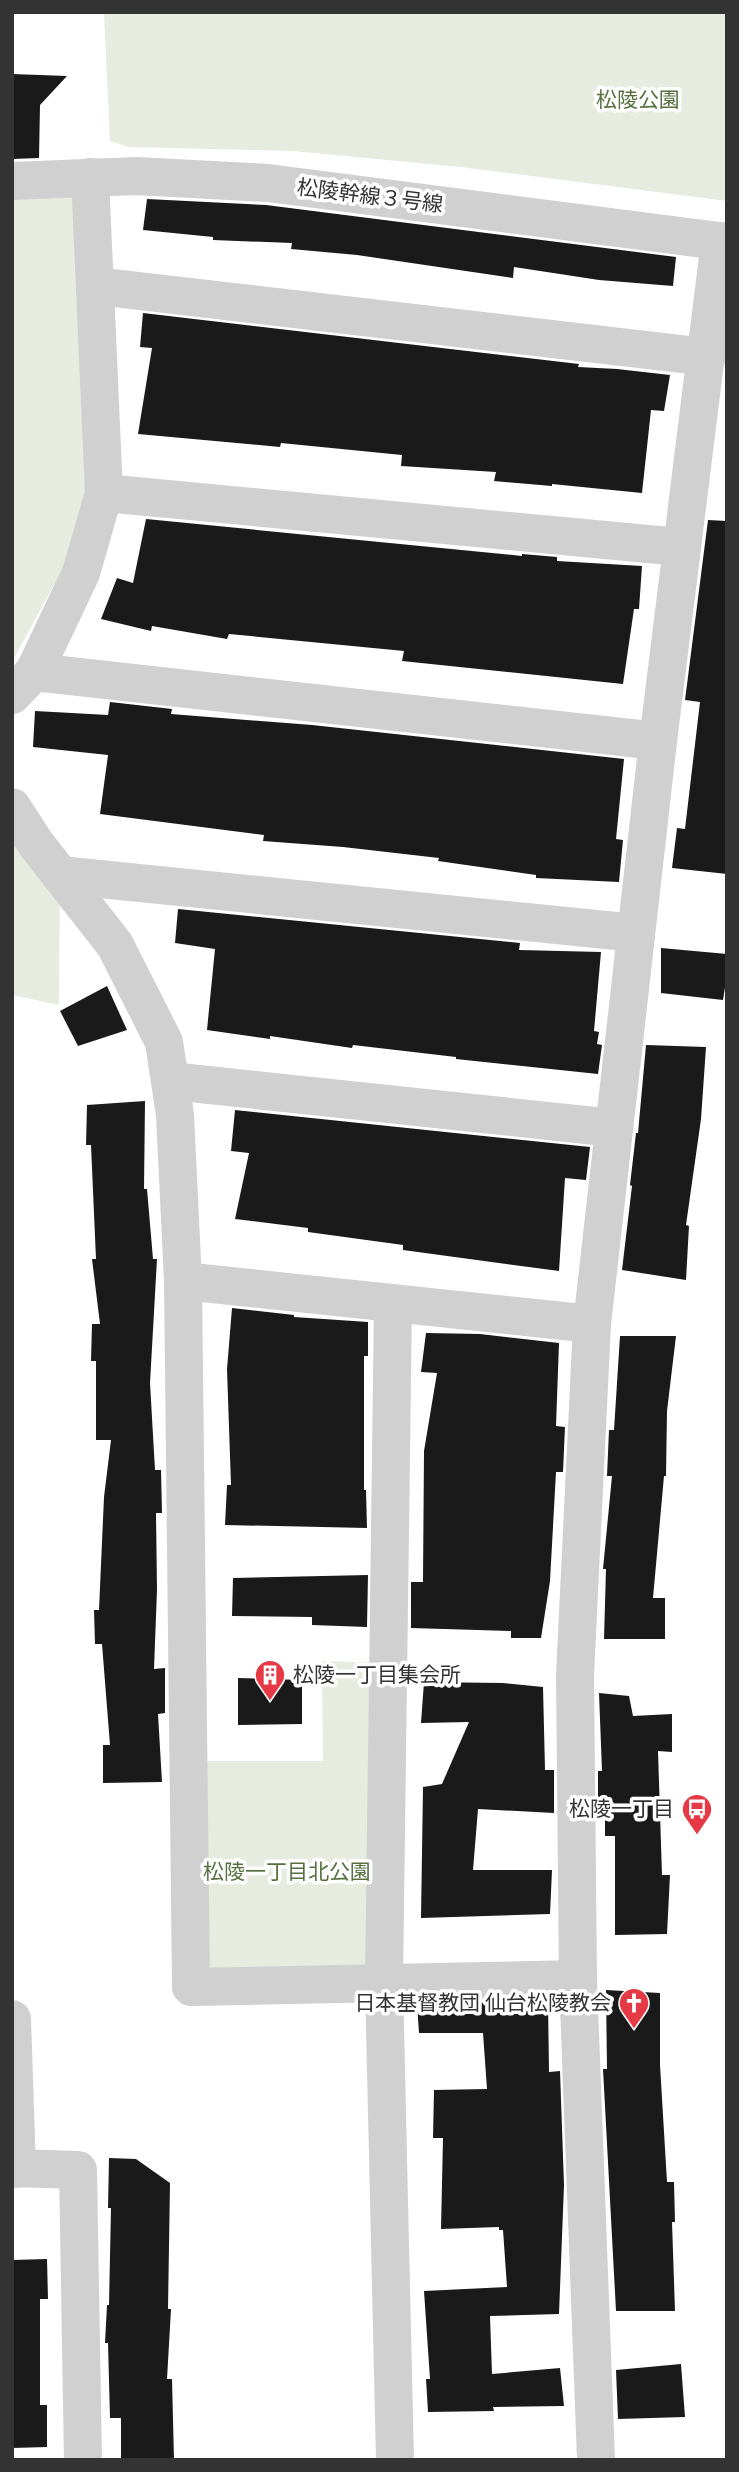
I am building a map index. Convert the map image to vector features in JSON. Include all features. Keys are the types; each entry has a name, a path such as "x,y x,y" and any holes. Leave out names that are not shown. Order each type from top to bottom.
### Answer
{"street":[{"name":"松陵幹線３号線","path":"12,181 136,176 268,183 724,241"},
{"path":"90,177 104,493 81,573 23,683 658,741"},
{"path":"596,2460 578,1979 575,1675 592,1324 680,547 724,241"},
{"path":"96,286 707,357"},
{"path":"104,493 680,547"},
{"path":"12,807 36,844 116,945 164,1042 170,1081 175,1115 183,1281 191,1987 578,1979"},
{"path":"60,875 636,933"},
{"path":"170,1081 614,1128"},
{"path":"183,1281 592,1324"},
{"path":"393,1303 384,1983 395,2460"},
{"path":"12,2019 15,2169 78,2170 83,2460"}],"green space":[{"name":"松陵公園","path":"104,12 727,12 727,201 460,167 293,151 128,147 110,141"},
{"path":"90,177 104,493 12,662 12,178"},
{"path":"12,808 60,875 59,1005 12,995"},
{"name":"松陵一丁目北公園","path":"322,1661 388,1663 384,1983 191,1987 189,1761 323,1761"}],"building":[{"path":"12,74 67,76 40,105 39,158 12,159"},
{"path":"147,199 266,205 676,257 673,286 599,280 514,267 513,278 357,255 291,249 292,243 213,240 213,237 143,230"},
{"path":"143,313 579,364 578,367 670,375 664,411 651,410 642,493 494,481 496,472 401,466 402,455 281,443 280,447 138,434 152,348 140,347"},
{"path":"146,519 522,556 557,557 557,561 642,566 639,609 634,609 623,684 402,661 404,651 229,634 227,639 152,626 151,631 101,619 117,578 133,583"},
{"path":"708,520 727,521 727,874 672,868 677,828 685,829 700,702 685,700"},
{"path":"110,702 172,709 171,714 312,725 624,759 616,839 623,840 619,882 536,878 536,875 438,861 439,858 263,841 264,835 100,814 108,755 33,747 35,711 108,715"},
{"path":"178,909 520,943 519,950 601,952 594,1031 599,1032 597,1044 602,1045 598,1074 207,1030 215,949 175,943"},
{"path":"661,948 727,954 723,1000 661,993"},
{"path":"107,986 127,1030 78,1046 60,1011"},
{"path":"646,1045 706,1047 701,1119 686,1225 689,1226 686,1280 622,1270"},
{"path":"145,1101 144,1189 147,1189 153,1259 157,1259 150,1383 155,1470 161,1470 162,1513 156,1513 154,1669 165,1668 165,1713 158,1714 162,1782 103,1783 103,1745 110,1745 102,1644 95,1644 94,1610 99,1610 104,1497 111,1440 96,1440 96,1361 91,1361 92,1324 100,1324 92,1259 96,1259 91,1145 86,1145 87,1105"},
{"path":"235,1110 590,1147 586,1180 565,1178 559,1271 403,1250 403,1245 308,1232 308,1228 235,1219 249,1153 231,1151"},
{"path":"232,1308 294,1317 368,1322 368,1356 364,1356 364,1490 367,1528 225,1525 227,1485 231,1485 227,1369"},
{"path":"426,1333 480,1334 559,1343 556,1426 565,1427 563,1472 556,1472 550,1581 541,1638 511,1638 511,1631 411,1628 411,1582 423,1582 424,1451 437,1373 421,1372"},
{"path":"620,1336 676,1336 667,1411 666,1476 653,1598 665,1598 665,1639 604,1639 606,1569 603,1569 612,1476 607,1476 609,1430 614,1430"},
{"path":"368,1575 367,1627 312,1625 312,1617 232,1616 233,1578"},
{"name":"松陵一丁目集会所","path":"238,1678 302,1680 302,1724 238,1725"},
{"path":"424,1682 503,1683 543,1687 545,1770 554,1770 554,1813 478,1809 473,1870 552,1870 550,1914 421,1918 423,1787 442,1784 469,1722 421,1723"},
{"path":"599,1693 629,1696 633,1716 672,1714 672,1752 658,1751 662,1875 670,1875 667,1934 615,1935 615,1836 605,1836 605,1816 598,1816 598,1771 602,1771"},
{"path":"606,1990 660,1993 660,2065 667,2182 674,2182 675,2222 672,2222 675,2311 616,2311 603,2069 607,2069"},
{"path":"548,2001 549,2072 560,2071 564,2185 559,2314 490,2316 492,2374 560,2368 564,2406 493,2407 494,2411 428,2412 426,2379 430,2379 424,2291 507,2287 503,2230 499,2230 499,2227 441,2229 443,2138 433,2138 434,2090 487,2089 483,2033 419,2033 417,2004"},
{"path":"109,2158 136,2159 170,2183 168,2309 171,2309 167,2379 172,2379 174,2460 121,2460 121,2418 110,2418 108,2343 105,2343 109,2305"},
{"path":"47,2259 48,2299 40,2299 40,2405 47,2405 47,2447 12,2448 12,2260"},
{"path":"681,2364 685,2417 618,2419 616,2370"}],"place":[{"name":"松陵一丁目集会所","path":"270,1702"},
{"name":"松陵一丁目","path":"697,1836"},
{"name":"日本基督教団 仙台松陵教会","path":"634,2030"}]}
